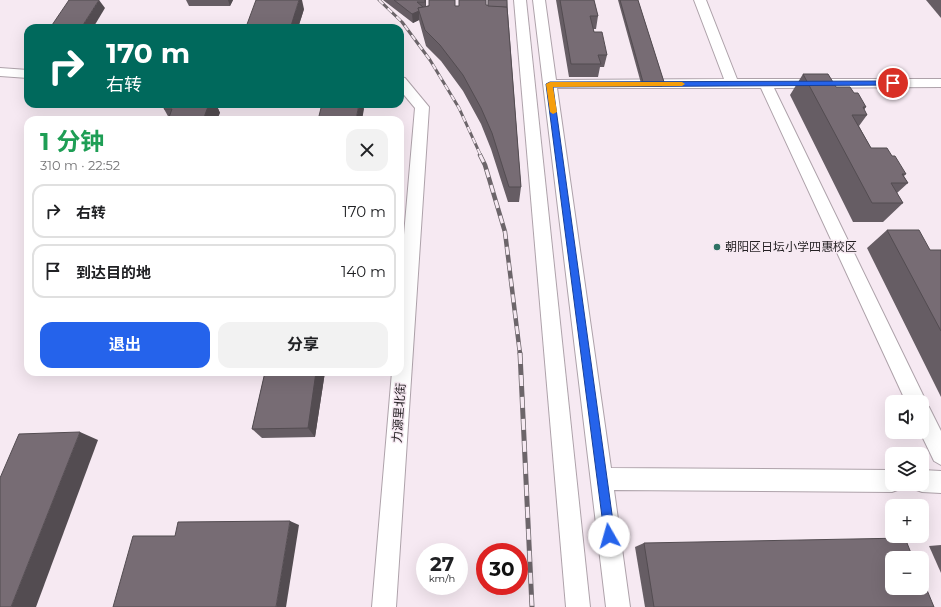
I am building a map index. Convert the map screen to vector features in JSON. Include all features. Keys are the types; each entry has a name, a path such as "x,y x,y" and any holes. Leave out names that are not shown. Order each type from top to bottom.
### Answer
{"street":[{"path":"520,0 578,607"},
{"path":"539,0 618,607"},
{"path":"700,0 732,84"},
{"path":"0,72 24,74"},
{"path":"550,84 941,83"},
{"path":"766,84 913,395"},
{"name":"力源里北街","path":"404,85 422,107 404,344"},
{"name":"力源里北街","path":"384,607 402,376"},
{"path":"929,429 941,454"},
{"path":"602,479 885,481"},
{"path":"929,481 941,482"}],"building":[{"path":"69,0 99,0 84,24 53,24"},
{"path":"256,0 299,0 292,24 247,24"},
{"path":"394,0 425,0 425,2 417,2 423,7 418,8 419,11 412,14"},
{"path":"429,0 455,0 455,6 459,6 459,0 486,0 486,5 507,7 521,187 509,187 492,133 481,108 463,75 440,45 425,30 418,8 429,6"},
{"path":"488,0 507,0 507,7 488,6"},
{"path":"560,0 594,0 598,16 590,16 594,32 602,32 607,55 598,55 601,64 571,64"},
{"path":"620,0 638,0 664,82 643,82"},
{"path":"803,74 828,74 836,87 850,87 854,93 858,93 866,107 863,107 867,115 852,115 871,148 887,148 892,156 895,156 906,174 902,174 908,183 891,183 903,203 872,203"},
{"path":"208,108 204,116 169,116 172,109 164,109"},
{"path":"321,108 358,108 357,116 319,116"},
{"path":"887,230 919,230 930,250 941,250 941,331"},
{"path":"264,376 315,376 308,428 252,429"},
{"path":"80,432 11,607 0,607 0,478 19,434"},
{"path":"290,521 276,607 113,607 133,536 175,536 178,522"},
{"path":"885,538 885,543 907,543 910,551 885,551 885,595 929,595 934,607 654,607 644,543"}],"railway":[{"path":"379,0 403,24"},
{"path":"404,25 430,60 459,108 481,156"},
{"path":"480,155 485,165 505,232 520,354"},
{"path":"520,353 532,607"}],"slow traffic":[{"path":"553,112 550,84 682,84"}],"place":[{"name":"朝阳区日坛小学四惠校区","path":"717,247"}],"route":[{"path":"609,536 550,84 893,83"}]}
